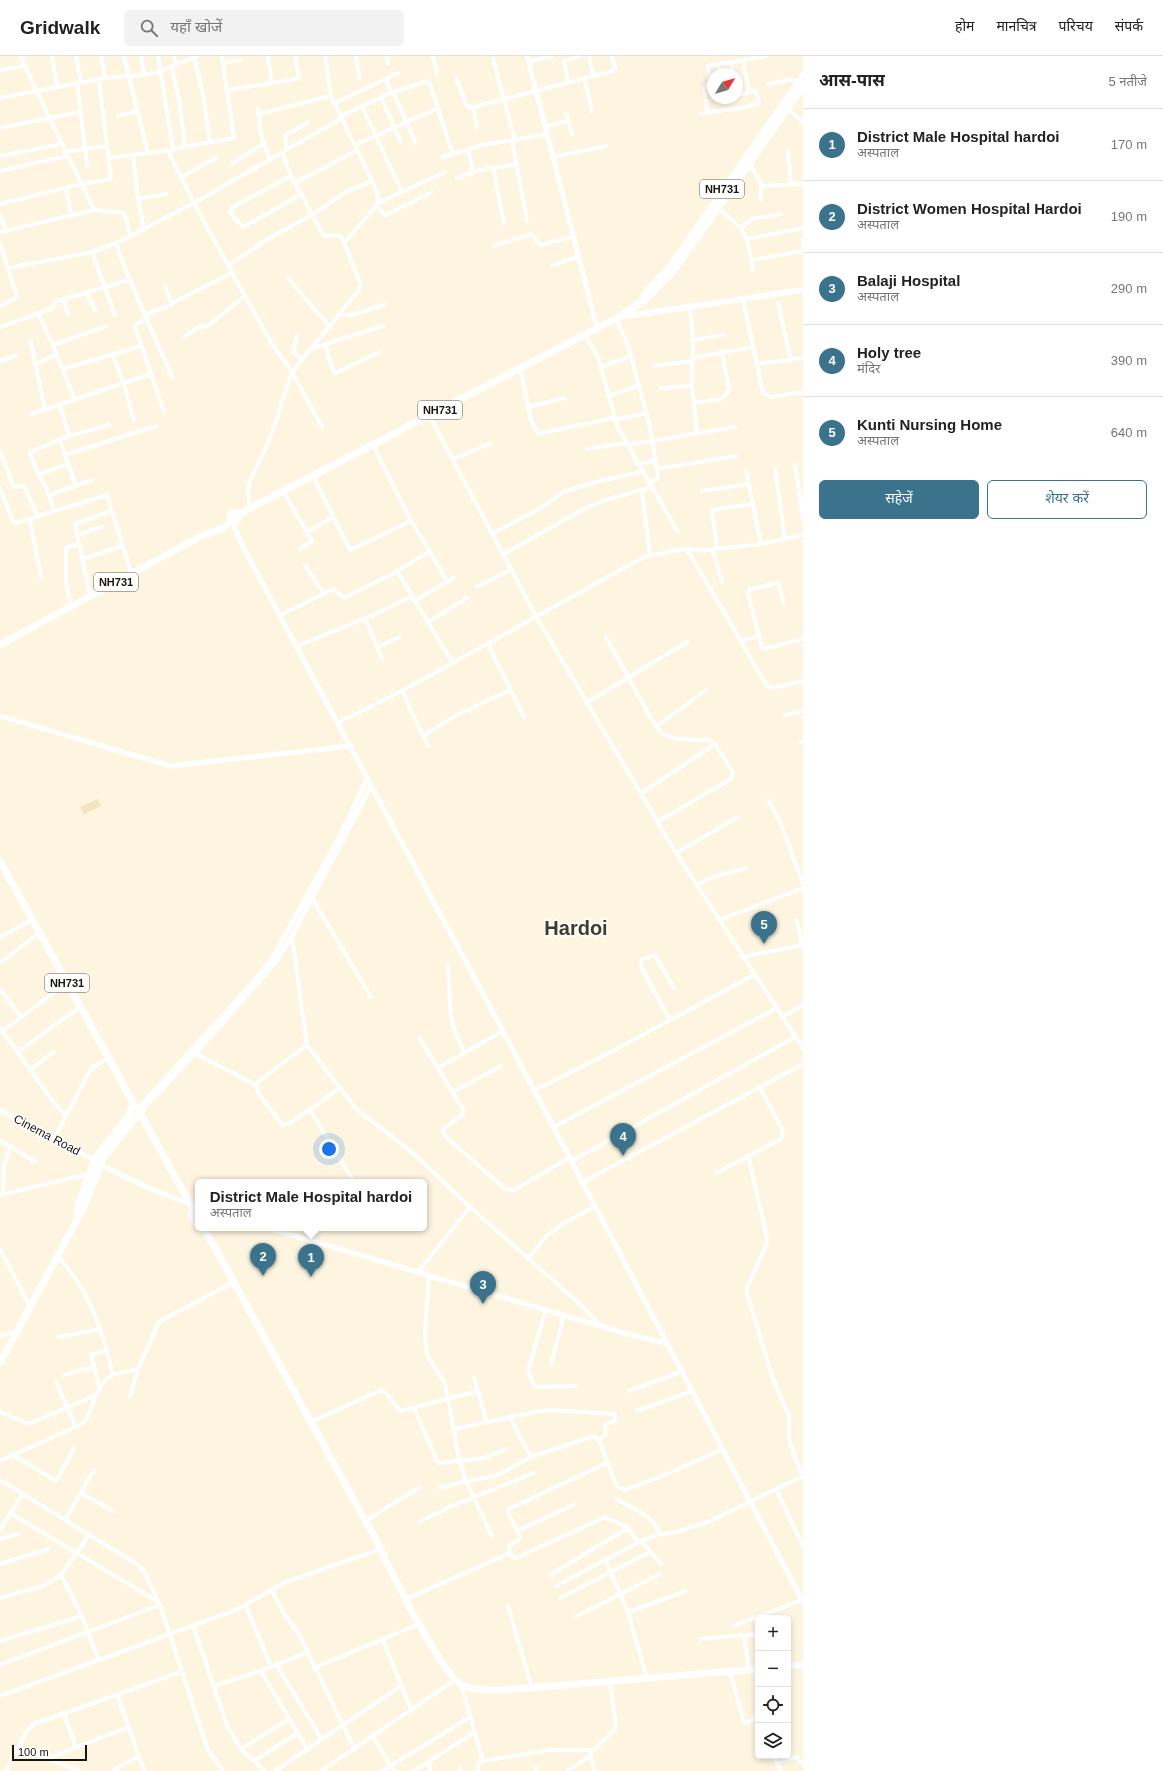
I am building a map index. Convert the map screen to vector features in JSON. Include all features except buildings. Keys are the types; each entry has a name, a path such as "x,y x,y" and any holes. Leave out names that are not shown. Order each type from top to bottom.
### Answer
{"main road":[{"name":"NH731","path":"0,644 208,533 222,529 232,522 229,518 231,514 237,515 617,318 656,290 674,270 748,163 788,109 802,81"},
{"name":"NH731","path":"640,301 643,295 669,268 802,81"},
{"path":"617,318 803,290"},
{"name":"NH731","path":"0,860 137,1112"},
{"path":"76,1219 78,1206 89,1174 137,1112 184,1195 195,1220"},
{"path":"0,1363 58,1257 76,1219 83,1209 97,1163"},
{"path":"188,1204 195,1214"},
{"path":"200,1231 380,1550"},
{"path":"206,1231 365,1521 419,1624 443,1664 455,1680 461,1685 483,1690 533,1688 755,1669"},
{"path":"791,1666 803,1665"}],"street":[{"path":"20,56 64,152 94,210"},
{"path":"52,56 57,87"},
{"path":"76,56 80,112 87,165"},
{"path":"101,56 105,78"},
{"path":"124,56 148,153"},
{"path":"141,56 144,76"},
{"path":"158,56 173,149"},
{"path":"174,56 174,66 185,147"},
{"path":"109,158 168,150 234,137 222,56"},
{"path":"268,56 272,83"},
{"path":"228,90 298,79 295,56"},
{"path":"325,56 331,96 378,195 377,204 386,215 432,192"},
{"path":"356,56 359,78"},
{"path":"387,56 388,63"},
{"path":"433,56 438,74"},
{"path":"527,56 575,236 597,328"},
{"path":"529,62 552,56"},
{"path":"568,82 564,61 570,57 581,56"},
{"path":"589,56 593,75"},
{"path":"456,78 469,108 536,89 614,70 612,56"},
{"path":"708,112 704,89 710,82 707,67 766,56"},
{"path":"0,98 105,78 144,76 161,71 194,57 204,99 210,142"},
{"path":"493,59 513,140 527,221"},
{"path":"224,63 240,60"},
{"path":"743,60 749,92"},
{"path":"731,62 732,68"},
{"path":"718,64 719,68"},
{"path":"0,70 25,66"},
{"path":"334,103 398,73"},
{"path":"584,78 592,112"},
{"path":"0,204 80,184 111,179 99,79"},
{"path":"386,79 416,144"},
{"path":"769,84 788,80 802,81"},
{"path":"8,268 92,252 116,244 194,203 362,106 381,97 427,81 438,108 452,152"},
{"path":"701,113 759,104 757,92 743,94"},
{"path":"258,114 331,96"},
{"path":"381,97 401,142"},
{"path":"362,106 402,192"},
{"path":"473,107 477,127"},
{"path":"258,108 263,144 270,160"},
{"path":"295,183 376,136 438,108"},
{"path":"788,109 803,122"},
{"path":"118,116 138,111"},
{"path":"0,128 80,112"},
{"path":"566,114 572,134"},
{"path":"546,126 568,121"},
{"path":"288,149 285,136 308,122"},
{"path":"442,157 452,152 548,134"},
{"path":"0,156 61,144"},
{"path":"232,163 263,144"},
{"path":"64,152 107,146"},
{"path":"554,156 606,146"},
{"path":"468,149 473,172"},
{"path":"168,150 194,203 232,273 272,344 292,372 322,427"},
{"path":"788,151 791,185"},
{"path":"250,508 248,491 249,483 271,436 292,372 301,359 358,291 360,285 344,242 338,235 325,237 291,176 282,153"},
{"path":"133,155 138,199 144,230"},
{"path":"0,171 67,156"},
{"path":"181,177 216,158"},
{"path":"748,163 755,170 761,184 761,199"},
{"path":"458,178 473,172 493,167 517,164"},
{"path":"493,167 504,224"},
{"path":"344,242 377,204 445,172"},
{"path":"291,176 231,208 230,212 243,227 302,194"},
{"path":"228,265 351,190 372,181"},
{"path":"761,184 768,187 803,184"},
{"path":"66,188 72,215"},
{"path":"138,199 166,194"},
{"path":"718,208 741,228 747,239 753,270"},
{"path":"0,232 94,210 124,213 131,236"},
{"path":"741,228 752,219 781,214"},
{"path":"0,215 6,230"},
{"path":"747,239 803,228"},
{"path":"493,246 532,234 534,235 537,243 540,245 575,236"},
{"path":"751,260 803,252 803,240"},
{"path":"0,243 18,297 0,306"},
{"path":"116,244 129,280 147,316 172,377"},
{"path":"92,252 115,316"},
{"path":"553,265 580,256"},
{"path":"0,259 5,257"},
{"path":"164,412 141,346 136,324 147,316 170,306 172,303 232,273"},
{"path":"287,276 329,326"},
{"path":"0,327 54,307 53,302 129,280"},
{"path":"165,286 172,303"},
{"path":"87,293 95,310"},
{"path":"184,337 197,328 209,325 245,296"},
{"path":"63,299 68,314"},
{"path":"743,299 762,391 766,396 803,392"},
{"path":"778,303 791,360"},
{"path":"338,315 352,315 386,304"},
{"path":"690,307 692,386 697,434"},
{"path":"38,313 57,354 75,400"},
{"path":"504,554 582,510 604,501 642,490 658,479 656,460 646,413 631,356 617,318"},
{"path":"53,345 106,326"},
{"path":"309,350 383,326"},
{"path":"585,334 596,352 614,419 626,444 678,532"},
{"path":"297,335 292,351 301,359"},
{"path":"692,340 724,335"},
{"path":"31,342 45,410"},
{"path":"325,344 332,370 336,373 379,352"},
{"path":"63,369 141,346"},
{"path":"654,366 753,347"},
{"path":"694,403 723,398 729,390 722,352"},
{"path":"36,364 57,354"},
{"path":"0,361 17,355"},
{"path":"113,355 124,384 134,421"},
{"path":"601,367 631,356"},
{"path":"757,364 803,358"},
{"path":"520,368 528,407 535,429 539,434 646,413"},
{"path":"32,414 151,374"},
{"path":"608,396 638,386"},
{"path":"661,388 692,386"},
{"path":"528,407 565,398"},
{"path":"60,405 70,436"},
{"path":"429,415 537,618 659,821 676,853 742,957 803,1048"},
{"path":"54,511 49,495 38,475 30,452 70,436 110,425"},
{"path":"65,455 156,426"},
{"path":"587,449 697,434 735,427"},
{"path":"60,440 76,486"},
{"path":"453,459 491,443"},
{"path":"373,445 411,520 448,582"},
{"path":"0,451 14,487 24,486 38,517"},
{"path":"657,468 737,456"},
{"path":"638,465 656,460"},
{"path":"38,475 68,464"},
{"path":"795,464 803,520"},
{"path":"775,468 785,539"},
{"path":"746,470 761,544"},
{"path":"492,533 543,507 563,492 604,480 642,472"},
{"path":"313,476 347,547 351,550 411,520"},
{"path":"49,495 92,480"},
{"path":"702,491 749,484"},
{"path":"0,488 14,522 17,523 106,495 108,496 131,574"},
{"path":"642,490 650,555"},
{"path":"283,491 312,542 300,549"},
{"path":"717,549 712,510 753,504"},
{"path":"90,596 75,526 77,522 112,511"},
{"path":"307,532 333,517"},
{"path":"30,519 41,578"},
{"path":"232,522 244,549 535,1090 802,1601 733,1626"},
{"path":"77,535 102,527"},
{"path":"338,723 402,691 537,618 634,561 650,555 687,549 712,550 761,544 803,535"},
{"path":"71,607 66,582 66,549 70,546 79,545"},
{"path":"82,559 122,546"},
{"path":"687,549 768,687 772,688 803,681"},
{"path":"712,550 722,581"},
{"path":"280,615 335,589 344,597 397,571 429,552"},
{"path":"306,565 324,594"},
{"path":"477,587 512,569"},
{"path":"397,571 411,597 453,663"},
{"path":"414,601 454,578"},
{"path":"784,604 778,583 748,590 762,648 764,649 803,639"},
{"path":"297,646 411,597"},
{"path":"427,623 466,598"},
{"path":"365,618 382,659"},
{"path":"742,641 759,636"},
{"path":"377,647 400,637"},
{"path":"606,637 656,727 661,733 667,737 676,739 706,739 715,744 731,767 732,776 659,821"},
{"path":"588,702 687,642"},
{"path":"488,644 524,717"},
{"path":"423,736 455,716 479,706 510,690"},
{"path":"656,727 706,690"},
{"path":"402,691 428,746"},
{"path":"784,715 803,711"},
{"path":"0,716 170,766 351,746"},
{"path":"642,793 715,744"},
{"path":"137,1112 251,985 273,957 339,838 367,779"},
{"path":"137,1112 266,975 292,936 371,786"},
{"path":"768,800 781,824 803,884"},
{"path":"676,853 738,817"},
{"path":"696,885 707,879 747,868"},
{"path":"719,920 803,888"},
{"path":"312,898 371,997"},
{"path":"0,937 32,920"},
{"path":"742,957 802,946 797,921"},
{"path":"0,963 39,933"},
{"path":"292,936 307,1045 357,1110 406,1147 470,1207 585,1309 600,1325"},
{"path":"670,1020 641,967 641,960 655,955 674,988"},
{"path":"448,966 451,1016 453,1026 464,1053"},
{"path":"535,1090 754,975"},
{"path":"66,1116 52,1100 31,1069 1,1030 67,983"},
{"path":"0,989 21,1017"},
{"path":"782,1017 803,1005"},
{"path":"18,1052 55,1024 81,1008"},
{"path":"554,1127 777,1008"},
{"path":"438,1068 503,1030"},
{"path":"419,1037 453,1092 464,1113 443,1129 444,1135 505,1189 514,1190 795,1037"},
{"path":"256,1085 259,1081 307,1045"},
{"path":"31,1069 54,1052"},
{"path":"194,1053 256,1085 259,1094 282,1125 289,1124 340,1088"},
{"path":"54,1139 87,1072 93,1066 108,1058"},
{"path":"583,1182 759,1086 803,1064"},
{"path":"453,1092 501,1066"},
{"path":"716,1173 781,1139 783,1134 759,1086"},
{"name":"Cinema Road","path":"0,1110 97,1163 188,1204 195,1205"},
{"path":"310,1110 352,1179"},
{"path":"0,1141 35,1161"},
{"path":"11,1146 2,1165 1,1195 89,1174"},
{"path":"556,1586 639,1542 660,1534 676,1532 708,1522 803,1476 789,1439 789,1416 773,1379 747,1294 747,1288 766,1245 767,1237 748,1156"},
{"path":"528,1259 545,1237 564,1223 595,1206"},
{"path":"418,1272 470,1207"},
{"path":"278,1231 429,1276 668,1344"},
{"path":"0,1249 30,1308"},
{"path":"58,1257 77,1279 101,1329 113,1375"},
{"path":"429,1276 425,1347 427,1355 445,1383 460,1459 466,1481 492,1536"},
{"path":"130,1396 138,1369 159,1322 230,1284"},
{"path":"546,1309 528,1371 529,1377 534,1386 538,1387 576,1386"},
{"path":"551,1364 564,1315"},
{"path":"58,1337 101,1329"},
{"path":"0,1336 18,1331"},
{"path":"100,1390 93,1368 91,1355 107,1350"},
{"path":"64,1375 93,1368"},
{"path":"0,1461 82,1424 88,1418 97,1395 106,1378 138,1369"},
{"path":"629,1391 683,1372"},
{"path":"474,1378 487,1423"},
{"path":"56,1382 76,1427"},
{"path":"310,1422 381,1390 386,1393 400,1411 478,1391"},
{"path":"637,1410 693,1391"},
{"path":"0,1412 29,1424 97,1395"},
{"path":"414,1408 437,1461 443,1463 460,1459 485,1458 506,1449"},
{"path":"454,1429 552,1410 615,1414 616,1420 605,1425 606,1434 599,1440"},
{"path":"510,1418 532,1457"},
{"path":"440,1488 466,1481 496,1476 532,1457 591,1436 596,1436 599,1440 615,1482 618,1487 625,1490 666,1475 723,1449"},
{"path":"12,1455 56,1480 74,1448"},
{"path":"607,1463 508,1509 520,1538 509,1545 510,1553 513,1558 516,1558 605,1517 628,1528 639,1542 661,1564"},
{"path":"65,1520 94,1470"},
{"path":"420,1522 452,1506 474,1499 534,1473"},
{"path":"0,1480 142,1568 159,1603 208,1750 223,1771"},
{"path":"365,1521 420,1487"},
{"path":"776,1489 803,1546"},
{"path":"81,1493 113,1511"},
{"path":"0,1529 23,1494"},
{"path":"616,1499 649,1517 656,1523 660,1534"},
{"path":"517,1530 575,1504"},
{"path":"10,1513 77,1552 159,1603"},
{"path":"550,1575 628,1528"},
{"path":"0,1534 2,1539 18,1534"},
{"path":"0,1598 43,1586 61,1575 90,1535"},
{"path":"0,1564 49,1549"},
{"path":"0,1696 246,1606 271,1589 380,1550"},
{"path":"560,1598 650,1552"},
{"path":"406,1599 510,1553"},
{"path":"605,1559 612,1572 628,1612 647,1679"},
{"path":"575,1617 660,1574"},
{"path":"61,1575 82,1616 98,1660"},
{"path":"271,1589 279,1606 300,1636 314,1668 355,1750"},
{"path":"628,1612 686,1591"},
{"path":"0,1666 88,1633 159,1603"},
{"path":"246,1606 271,1666"},
{"path":"508,1606 533,1688"},
{"path":"0,1641 82,1616"},
{"path":"314,1668 382,1638 419,1624"},
{"path":"193,1625 228,1728 241,1749 264,1771"},
{"path":"700,1639 755,1634"},
{"path":"744,1635 749,1670"},
{"path":"382,1638 411,1709"},
{"path":"214,1686 261,1671 308,1652"},
{"path":"276,1664 322,1740"},
{"path":"261,1671 308,1749"},
{"path":"6,1771 17,1747 31,1727 64,1713 181,1672"},
{"path":"730,1672 744,1722 747,1723 755,1718"},
{"path":"322,1771 355,1750 411,1709 455,1680"},
{"path":"567,1771 590,1756 593,1750 612,1733 616,1727 610,1682"},
{"path":"461,1685 483,1760"},
{"path":"275,1771 401,1686"},
{"path":"117,1694 144,1771"},
{"path":"64,1713 76,1748"},
{"path":"382,1771 470,1717"},
{"path":"241,1749 289,1719"},
{"path":"46,1759 129,1727"},
{"path":"414,1771 475,1732"},
{"path":"254,1761 298,1733"},
{"path":"373,1737 394,1771"},
{"path":"17,1747 79,1771"},
{"path":"478,1771 478,1764 483,1760 550,1750 593,1750"},
{"path":"112,1771 139,1756"},
{"path":"590,1756 595,1771"},
{"path":"777,1763 797,1756 800,1762 803,1763"},
{"path":"775,1759 781,1771"},
{"path":"430,1761 430,1771"}],"shaded area":[{"path":"98,799 101,806 84,814 80,807"}],"place":[{"name":"Kunti Nursing Home","path":"764,944"},
{"name":"Holy tree","path":"623,1156"},
{"name":"District Women Hospital Hardoi","path":"263,1276"},
{"name":"District Male Hospital hardoi","path":"311,1277"},
{"name":"Balaji Hospital","path":"483,1304"}],"district":[{"name":"Hardoi","path":"576,928"}]}
